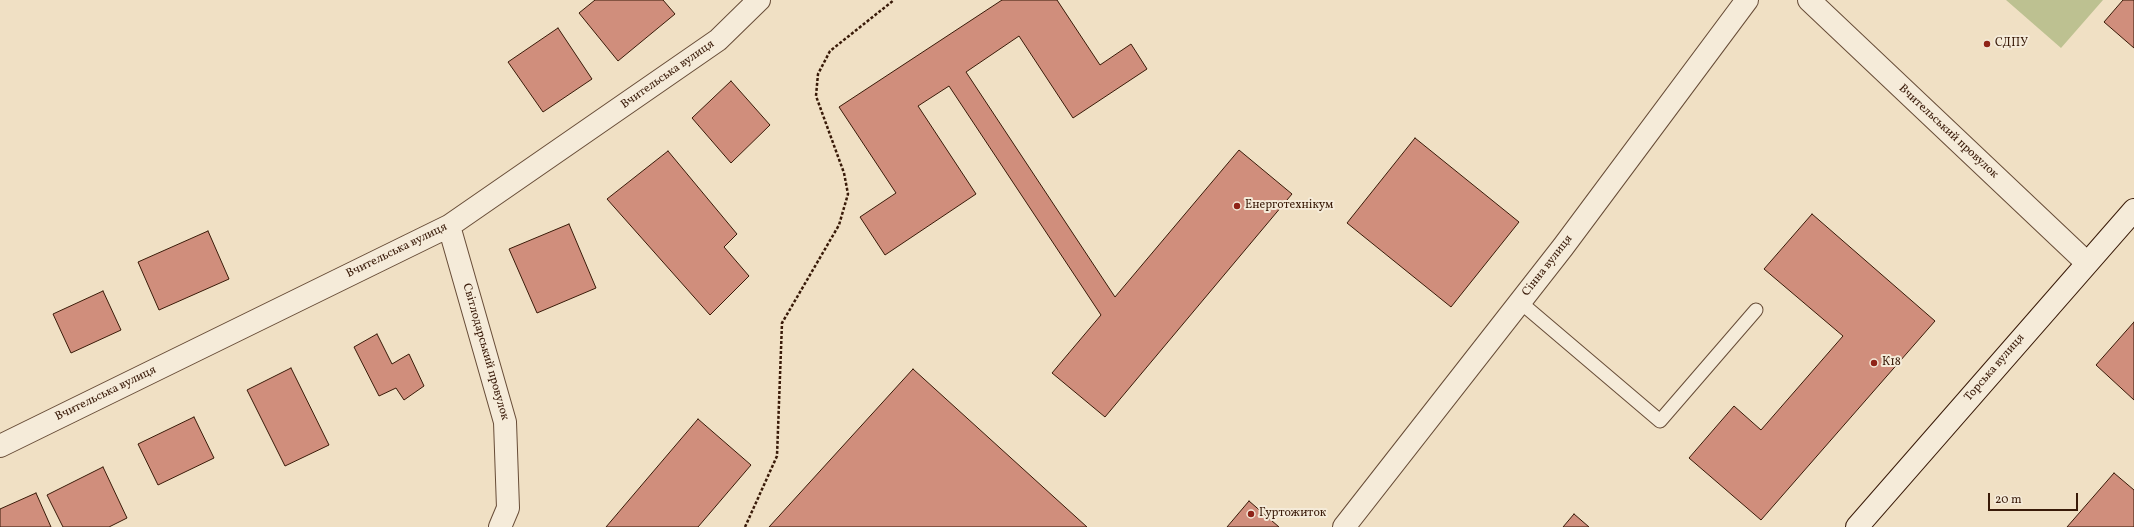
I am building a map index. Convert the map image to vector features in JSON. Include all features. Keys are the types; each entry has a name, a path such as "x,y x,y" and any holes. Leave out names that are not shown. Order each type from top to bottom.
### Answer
{"street":[{"name":"Вчительська вулиця","path":"0,446 449,226 718,40 759,0"},
{"name":"Сінна вулиця","path":"1344,527 1520,302 1747,0"},
{"name":"Вчительський провулок","path":"1809,0 2087,264"},
{"name":"Торська вулиця","path":"1857,527 2134,210"},
{"name":"Світлодарський провулок","path":"449,226 505,422 508,508 500,527"}],"lane":[{"path":"1520,302 1660,421 1756,310"}],"path":[{"path":"745,527 777,456 782,323 839,225 848,194 844,174 816,96 818,74 830,51 894,0"}],"green space":[{"path":"2006,0 2103,0 2061,48"}],"building":[{"path":"595,0 663,0 675,14 618,61 579,13"},
{"name":"Енерготехнікум","path":"1002,0 1057,0 1100,65 1131,44 1147,69 1073,118 1019,36 966,72 1115,297 1239,150 1292,194 1105,417 1052,373 1101,315 949,86 918,106 976,194 885,255 860,217 896,193 839,107"},
{"path":"2123,0 2134,0 2134,48 2104,22"},
{"path":"558,28 592,79 543,112 508,62"},
{"path":"731,81 770,125 731,163 692,118"},
{"path":"1415,138 1519,222 1451,307 1347,223"},
{"path":"668,151 737,234 724,247 749,276 710,315 607,199"},
{"path":"1812,214 1935,321 1761,520 1689,458 1734,406 1761,430 1843,336 1764,269"},
{"path":"569,224 596,288 537,313 509,249"},
{"path":"208,231 229,279 159,310 138,262"},
{"path":"103,291 121,330 71,353 53,314"},
{"path":"2134,322 2134,400 2096,365"},
{"path":"377,334 392,364 409,354 424,386 404,400 396,388 379,396 354,347"},
{"path":"291,368 329,445 285,466 247,390"},
{"path":"913,369 1087,527 769,527"},
{"path":"194,417 214,458 158,485 138,444"},
{"path":"698,419 751,465 698,527 606,527"},
{"path":"103,467 127,518 109,527 63,527 47,495"},
{"path":"2114,473 2134,490 2134,527 2067,527"},
{"path":"36,493 51,527 0,527 0,509"},
{"name":"Гуртожиток","path":"1249,501 1279,527 1227,527"},
{"path":"1574,514 1589,527 1563,527"}],"place":[{"name":"СДПУ","path":"1987,44"},
{"name":"Енерготехнікум","path":"1237,206"},
{"name":"К18","path":"1874,363"},
{"name":"Гуртожиток","path":"1251,514"}]}
